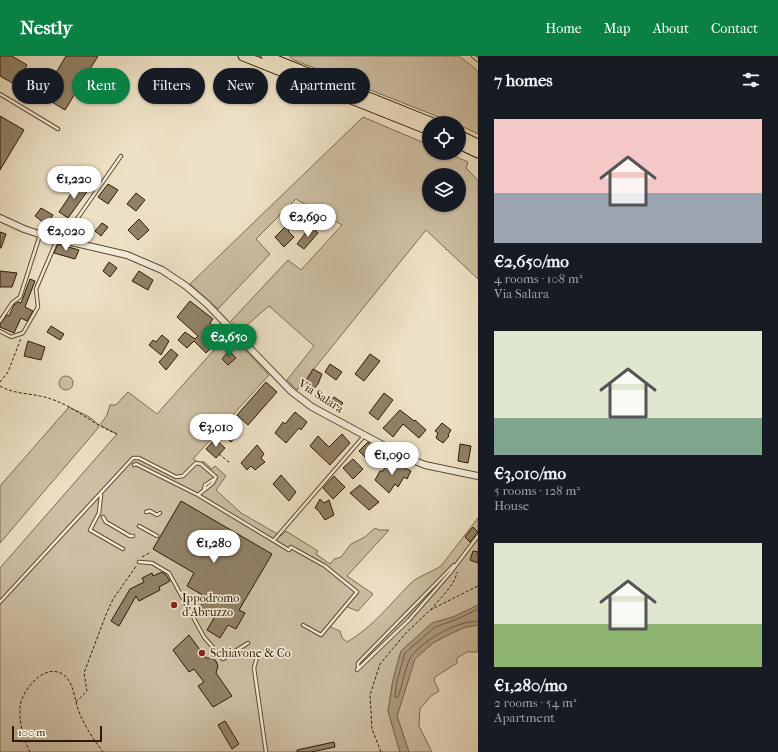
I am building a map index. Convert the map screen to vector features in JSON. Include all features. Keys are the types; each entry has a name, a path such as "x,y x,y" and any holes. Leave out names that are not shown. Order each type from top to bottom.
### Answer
{"highway":[{"path":"243,56 422,127"},
{"path":"266,56 422,119"},
{"path":"466,138 478,144"},
{"path":"466,147 478,153"}],"street":[{"name":"Via Salara","path":"0,218 40,235 127,255 157,268 176,279 207,304 297,397 318,410 424,465 478,476"}],"lane":[{"path":"473,56 478,60"},
{"path":"0,94 58,129"},
{"path":"0,331 11,337 23,332 38,307 36,289 59,240 122,156"},
{"path":"0,321 12,303 20,296 40,235"},
{"path":"274,540 365,435"},
{"path":"0,602 134,458 139,458 176,477 184,476 196,463 201,464 216,477 208,488 203,490 198,495"},
{"path":"134,465 136,464 198,495 290,550 291,547 325,566 357,592 321,635 303,625"},
{"path":"101,494 99,513 90,530 123,549"},
{"path":"146,512 150,511 158,515 160,514"},
{"path":"103,517 106,522 130,536 133,536"},
{"path":"139,526 157,536"},
{"path":"456,563 446,570 412,610 358,663 357,670 410,620 450,573 456,563 478,536"},
{"path":"139,562 152,563 169,573 204,637 223,659 248,643"},
{"path":"257,657 254,668 266,752"}],"path":[{"path":"0,382 8,372 23,332"},
{"path":"0,386 12,391 52,399 117,434"},
{"path":"219,454 230,462"},
{"path":"76,702 87,691 84,673 113,599 145,554 151,552"},
{"path":"381,752 372,730 370,695 380,664 405,634 430,610 456,577 456,563"},
{"path":"430,610 478,586"},
{"path":"30,752 23,731 20,706 24,693 32,683 47,671 58,672 67,678 84,724 103,752"}],"shaded area":[{"path":"289,56 459,56 478,71 478,134 466,128 466,116 436,116 370,90 370,68 314,68 294,60"},
{"path":"363,117 422,142 422,160 463,160 468,162 466,168 478,180 478,279 426,230 297,390 287,380 314,346 269,306 240,331 231,321 288,260 301,270 342,225 296,199 256,239 270,254 218,309 190,284"},
{"name":"Ippodromo d'Abruzzo","path":"229,333 269,375 193,459 201,464 203,461 212,469 215,466 226,476 216,490 241,513 281,536 286,531 318,551 316,554 330,564 334,559 341,557 351,544 365,537 375,528 379,530 389,530 347,576 373,594 358,611 347,607 330,627 340,631 342,638 347,642 365,630 411,583 441,566 478,518 478,605 453,617 432,623 401,651 393,680 388,711 400,752 0,752 0,568 117,434 100,425 107,415 110,405 116,405 128,392 157,414"},
{"path":"63,376 69,376 73,380 73,386 69,390 63,390 59,386 59,380"},
{"path":"69,407 94,420 99,427 0,543 0,486"},
{"path":"478,625 478,652 467,652 457,658 457,663 435,677 434,680 439,691 431,696 420,709 419,726 432,752 409,752 397,716 415,658 433,643 450,634 466,627"}],"water":[{"path":"478,605 478,625 466,627 433,643 415,659 397,716 409,752 400,752 388,711 393,680 401,651 432,623 453,617"}],"building":[{"path":"0,56 12,56 27,65 25,68 12,68 12,83 0,76"},
{"path":"66,56 98,56 91,68 72,68 72,99 65,110 55,104 64,104 64,68 59,68"},
{"path":"0,116 24,130 0,170"},
{"path":"79,182 89,189 68,218 59,212"},
{"path":"108,184 118,190 108,204 98,197"},
{"path":"136,193 145,200 136,211 127,204"},
{"path":"41,208 53,215 47,225 35,216"},
{"path":"81,219 90,225 85,233 75,226"},
{"path":"139,219 149,230 138,240 128,230"},
{"path":"293,219 296,222 288,231 294,237 284,247 275,237"},
{"path":"102,223 108,227 101,236 95,231"},
{"path":"311,226 318,233 304,249 297,244"},
{"path":"0,232 6,234 1,248 0,248"},
{"path":"58,244 79,250 75,259 54,253"},
{"path":"109,262 117,268 110,277 103,271"},
{"path":"0,271 17,273 12,287 0,287"},
{"path":"139,271 153,280 148,290 132,281"},
{"path":"30,279 35,281 25,307 33,311 27,321 21,318 14,333 0,327 0,324 7,315 9,316 14,305 18,302 21,303"},
{"path":"190,301 213,319 210,323 223,335 206,353 194,341 187,348 178,340 185,332 195,339 198,336 177,317"},
{"path":"51,326 64,334 60,340 47,332"},
{"path":"162,335 169,341 161,355 149,345 153,340 156,342"},
{"path":"28,341 45,347 41,360 24,356"},
{"path":"171,349 178,355 166,370 159,362"},
{"path":"229,351 236,358 228,365 222,359"},
{"path":"370,354 380,361 364,381 355,374"},
{"path":"330,364 342,372 336,380 325,372"},
{"path":"313,369 322,374 318,384 311,392 304,385"},
{"path":"266,382 277,392 248,425 237,415"},
{"path":"384,393 393,400 378,420 369,413"},
{"path":"334,397 343,403 337,410 329,404"},
{"path":"400,410 414,421 415,420 426,430 419,438 403,424 393,437 383,428"},
{"path":"295,412 307,422 301,430 299,428 286,443 275,433 283,422 285,424"},
{"path":"230,423 239,433 231,442 221,433"},
{"path":"442,423 451,430 448,435 449,436 443,443 436,438 438,433 435,431"},
{"path":"342,434 350,443 330,465 310,446 318,436 329,447"},
{"path":"215,439 225,448 216,458 206,449"},
{"path":"368,442 378,452 369,461 359,451"},
{"path":"460,444 471,446 468,463 458,461"},
{"path":"257,445 264,454 261,458 265,462 255,470 251,466 247,470 241,463"},
{"path":"353,459 363,469 353,479 343,468"},
{"path":"389,460 411,471 407,479 404,477 398,487 395,484 389,493 375,480 380,471 383,471"},
{"path":"281,475 296,492 289,501 273,484"},
{"path":"334,476 345,487 333,499 323,488"},
{"path":"360,485 379,502 369,510 350,493"},
{"path":"320,499 324,503 329,500 334,515 325,520 315,508"},
{"path":"181,501 272,554 239,610 245,613 236,629 228,625 220,638 207,630 214,618 199,609 206,597 187,586 194,573 153,549"},
{"path":"473,527 478,532 470,542 465,537"},
{"path":"473,551 478,552 478,563 470,560"},
{"path":"162,572 170,581 159,587 160,590 139,601 136,596 119,626 111,621 130,589 144,582 142,578 152,573 153,576"},
{"path":"189,635 206,658 212,658 216,661 218,666 216,673 232,696 213,707 198,686 204,682 194,669 189,672 173,650"},
{"path":"225,721 239,744 232,749 218,725"},
{"path":"334,742 335,747 311,752 297,752 297,750"}],"place":[{"name":"Ippodromo d'Abruzzo","path":"174,605"},
{"name":"Schiavone & Co","path":"202,653"}]}
